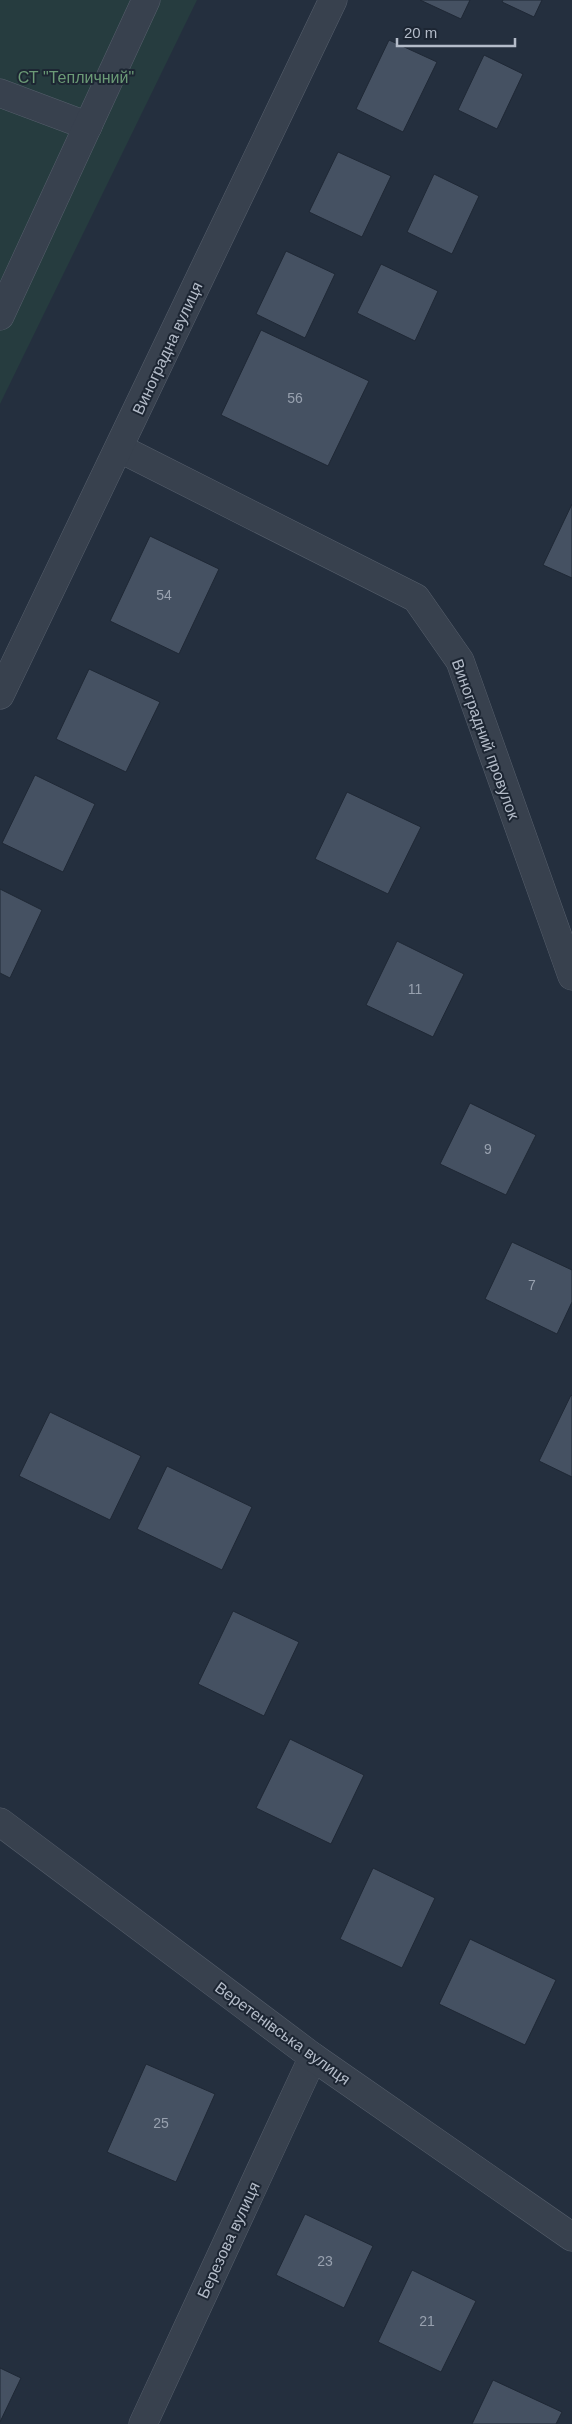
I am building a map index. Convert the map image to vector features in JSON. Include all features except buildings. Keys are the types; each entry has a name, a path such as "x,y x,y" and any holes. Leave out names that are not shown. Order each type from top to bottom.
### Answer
{"street":[{"path":"0,316 146,0"},
{"name":"Виноградна вулиця","path":"0,695 332,0"},
{"path":"0,93 88,126"},
{"name":"Виноградний провулок","path":"119,448 416,598 460,661 572,976"},
{"name":"Веретенівська вулиця","path":"0,1822 313,2057 572,2237"},
{"name":"Березова вулиця","path":"143,2424 313,2057"}],"green space":[{"name":"СТ \"Тепличний\"","path":"0,0 197,0 0,404"}]}
